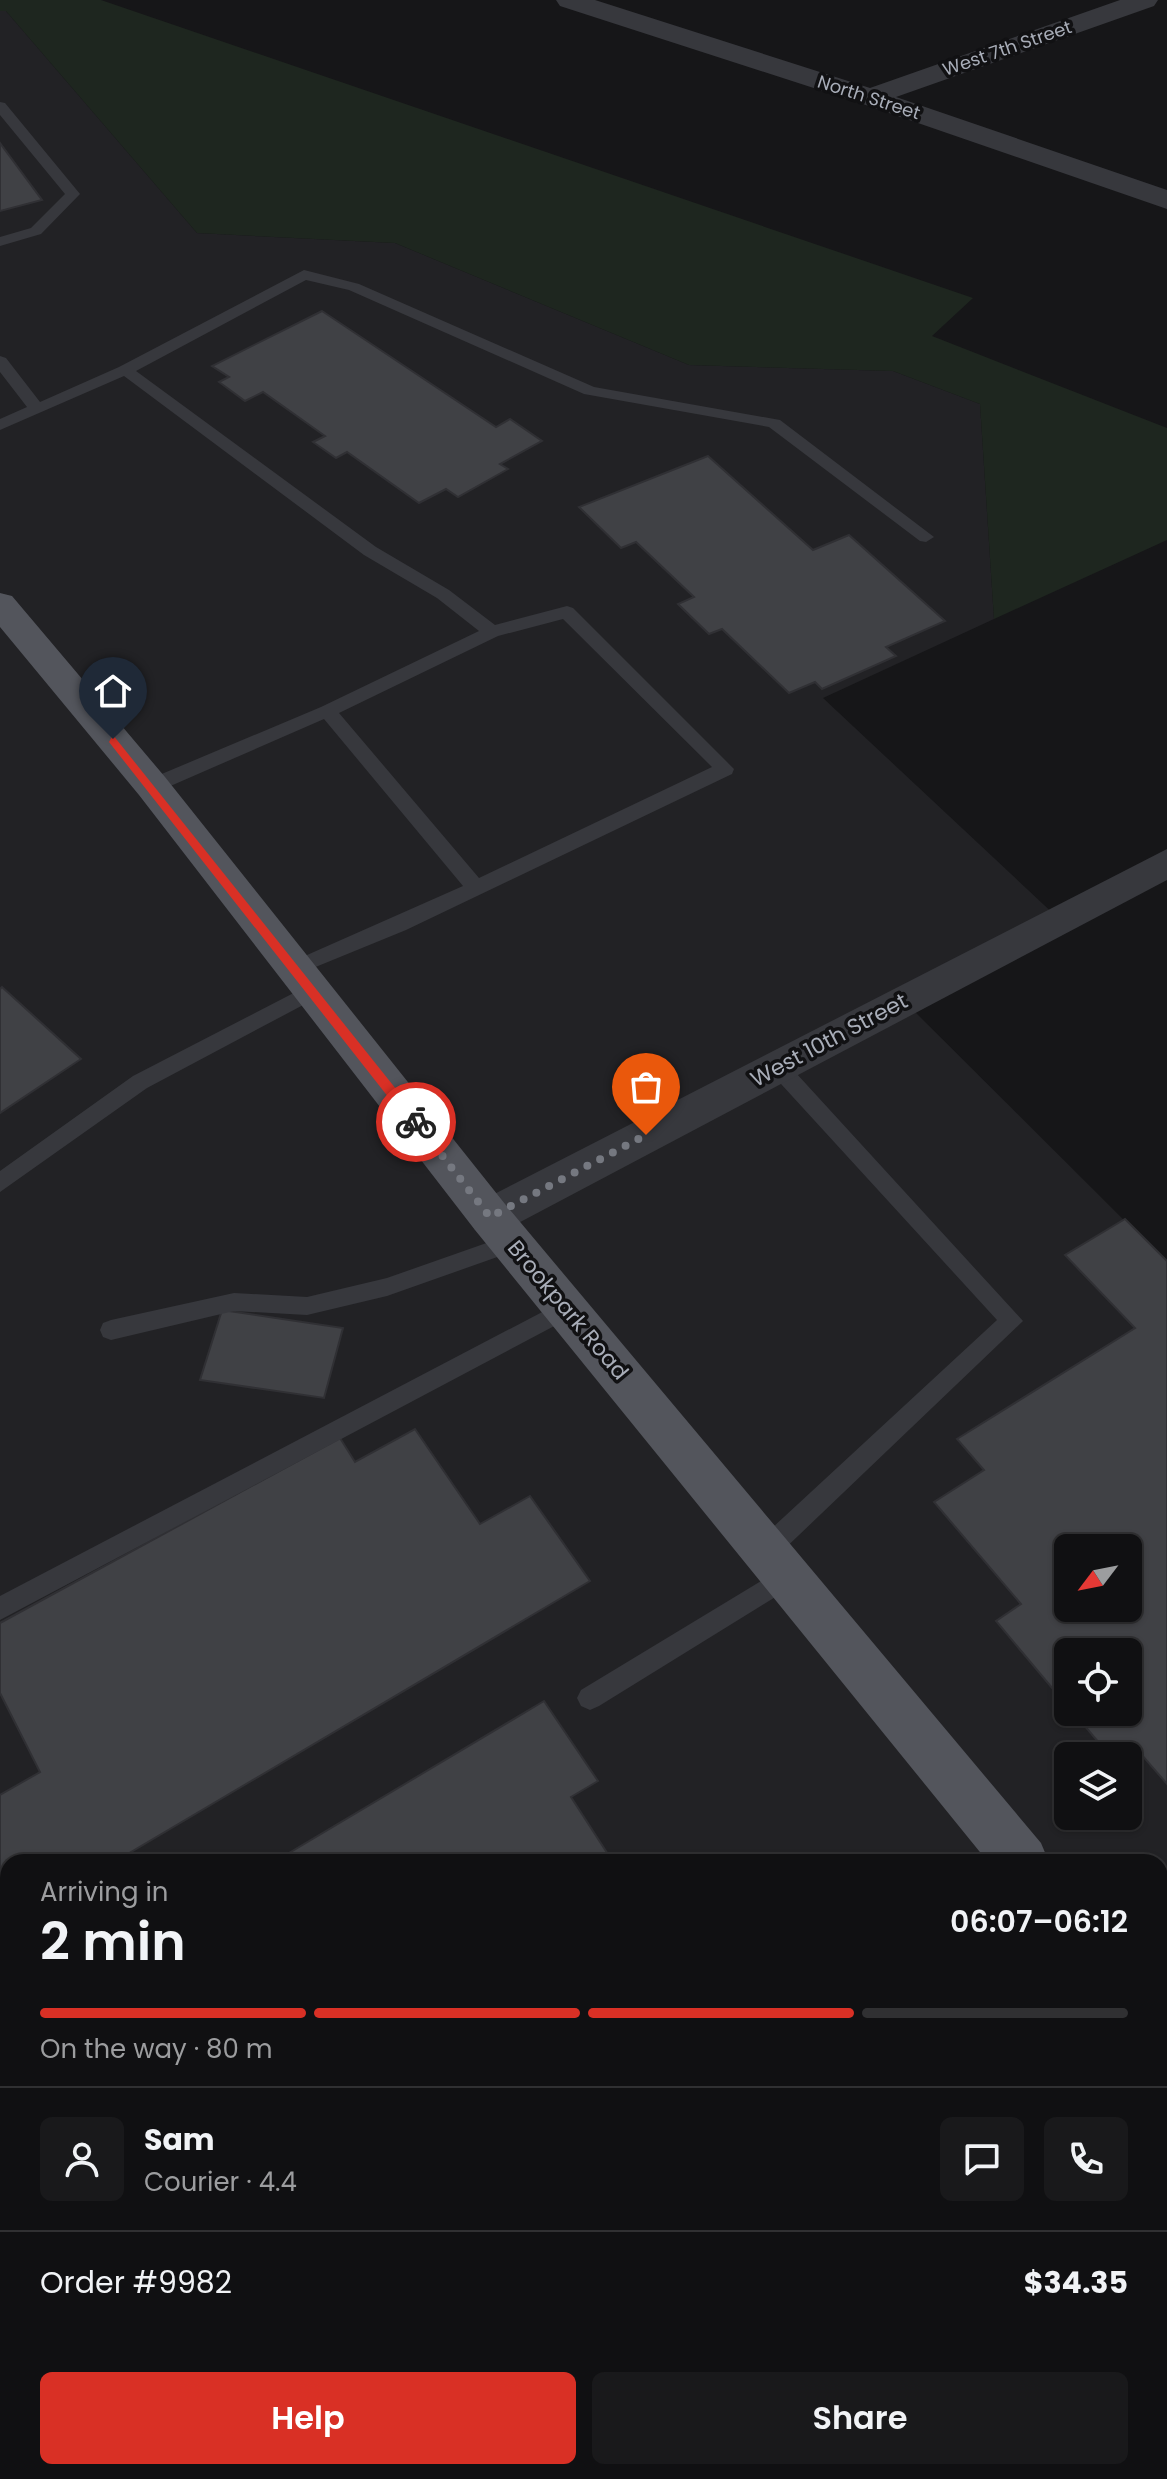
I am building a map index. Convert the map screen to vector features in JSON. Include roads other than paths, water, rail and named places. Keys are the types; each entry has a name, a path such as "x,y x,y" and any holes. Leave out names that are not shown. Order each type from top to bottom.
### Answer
{"main road":[{"name":"Brookpark Road","path":"2,611 152,786 501,1230 778,1562 1015,1854"}],"street":[{"name":"North Street","path":"569,0 870,97 1167,200"},
{"name":"West 7th Street","path":"870,97 1145,0"},
{"name":"West 10th Street","path":"501,1230 778,1067 1167,863"}],"lane":[{"path":"0,106 73,194 36,231 0,242"},
{"path":"0,425 125,370 304,275 354,287 590,391 774,423 926,537"},
{"path":"0,361 37,409"},
{"path":"125,370 370,551 443,594 492,632"},
{"path":"0,1183 140,1082 304,979 476,888 725,769 567,612 492,632 327,711 152,786"},
{"path":"327,711 476,888"},
{"path":"590,1698 778,1562 1012,1321 778,1067"},
{"path":"111,1330 234,1302 307,1306 387,1287 501,1230"},
{"path":"0,1609 567,1308"}]}
